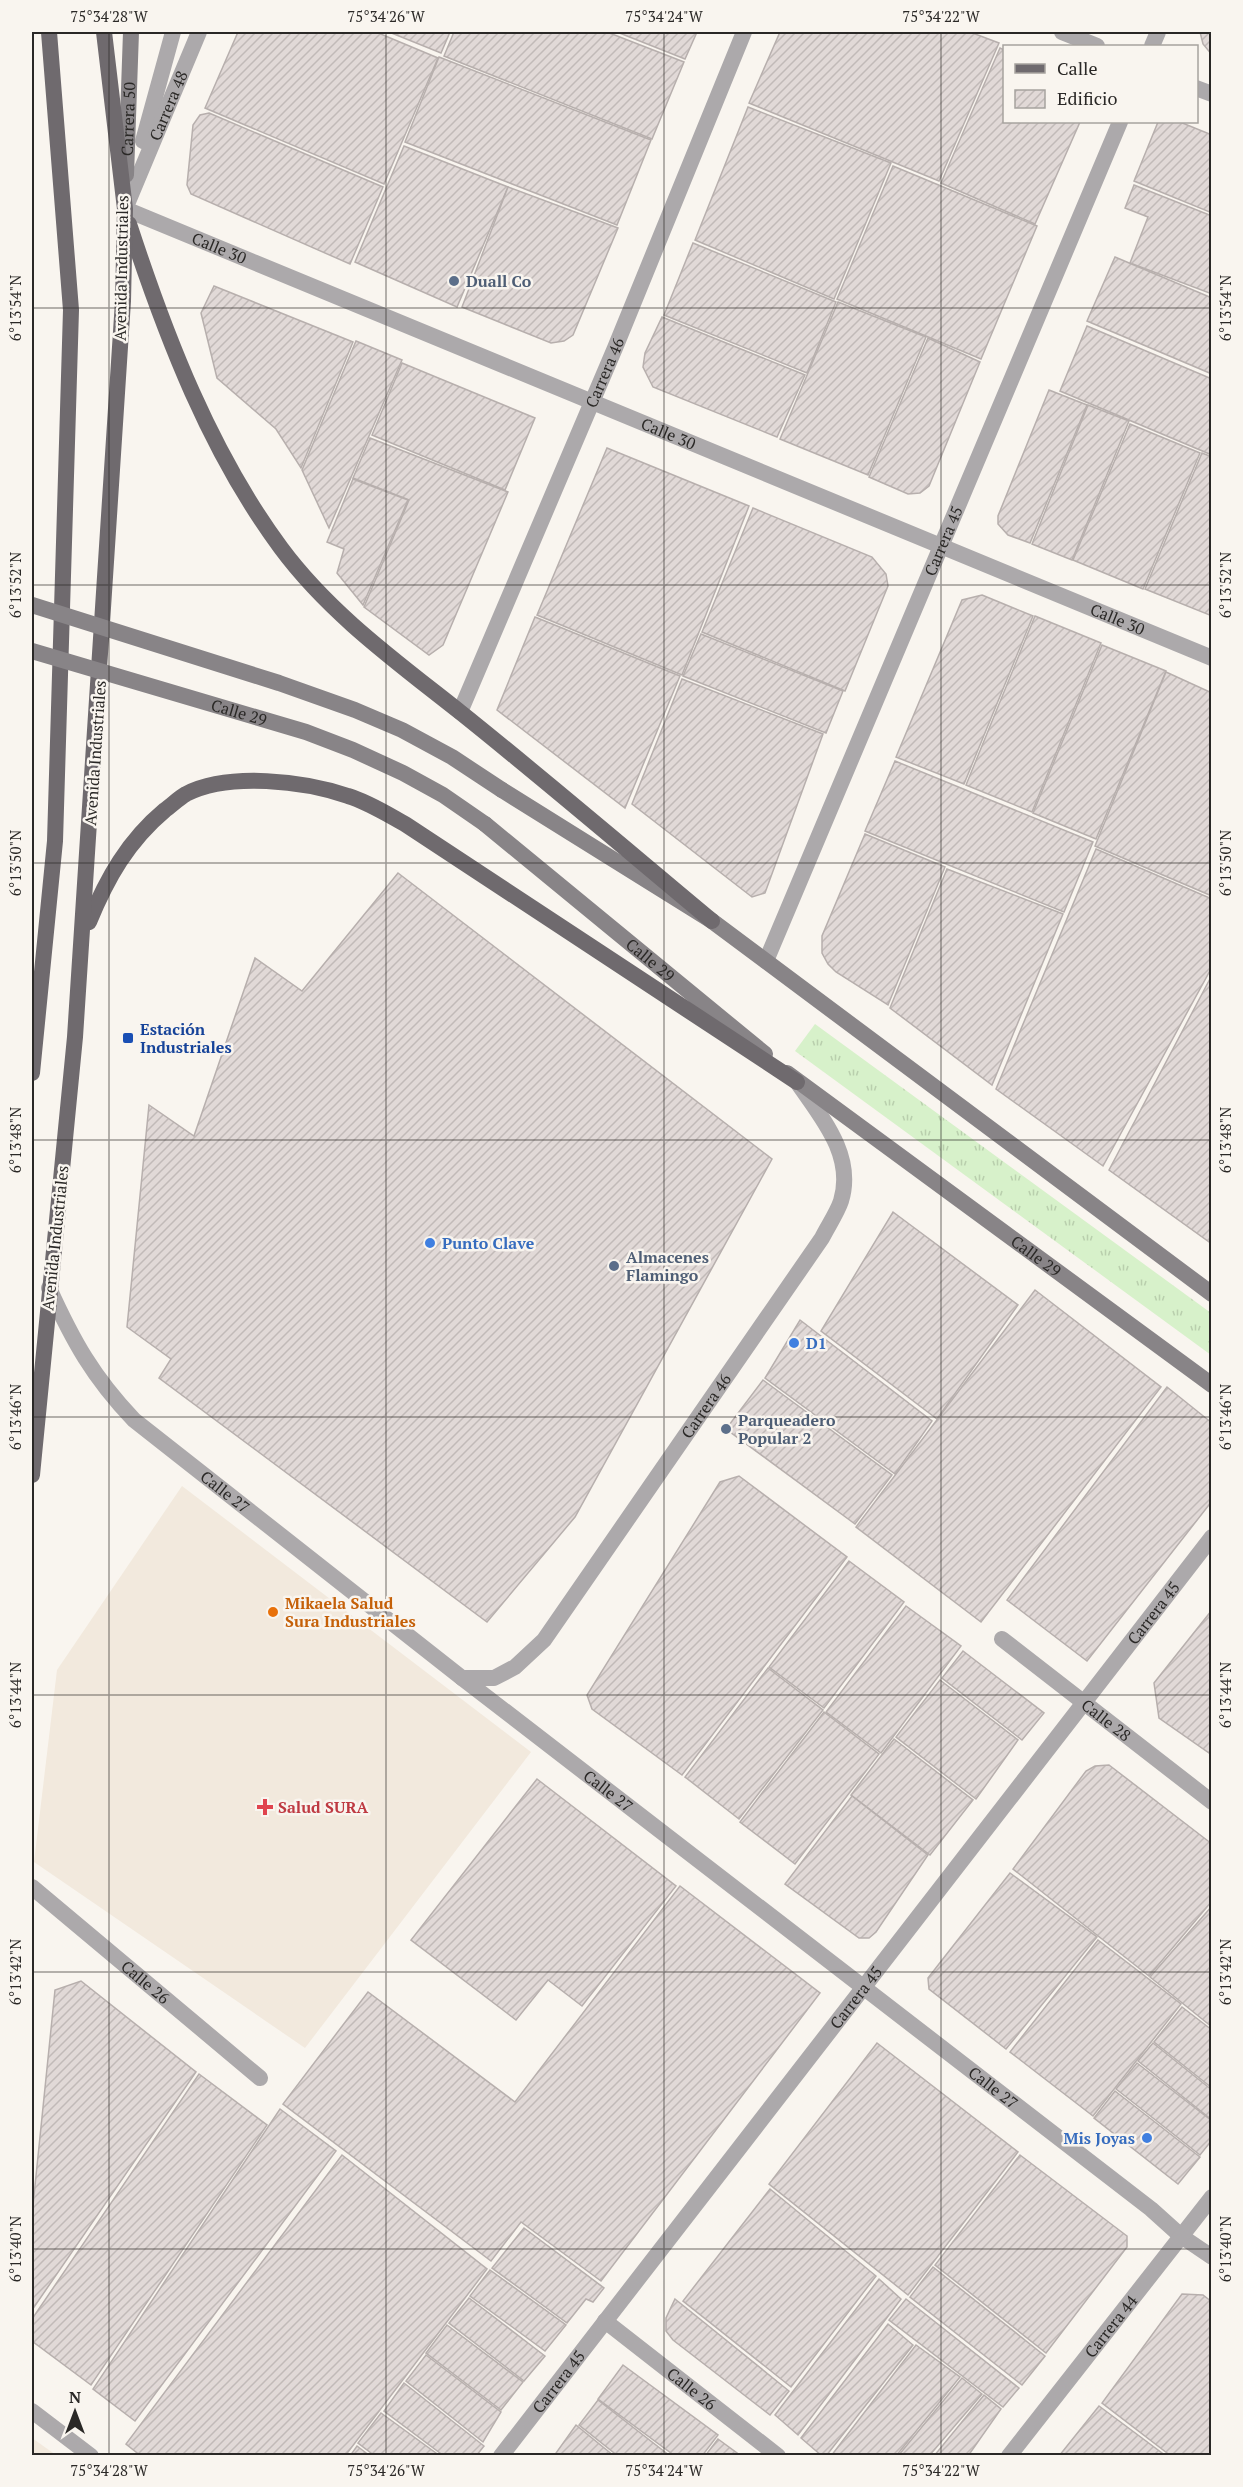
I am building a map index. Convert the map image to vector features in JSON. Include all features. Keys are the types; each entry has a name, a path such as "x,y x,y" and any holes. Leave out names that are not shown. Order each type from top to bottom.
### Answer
{"main road":[{"name":"Avenida Industriales","path":"32,1073 55,841 71,309 49,32"},
{"name":"Avenida Industriales","path":"32,1474 83,937 123,301 125,209 104,32"},
{"name":"Carrera 50","path":"125,209 131,32"},
{"path":"125,209 153,298 221,452 246,498 282,550 349,623 712,921 1212,1294"},
{"path":"32,605 279,683 355,710 402,730 452,757 712,921"},
{"name":"Calle 29","path":"32,651 306,732 353,750 443,795 485,824 797,1082 1212,1385"},
{"path":"83,937 104,885 122,856 150,823 184,795 220,783 255,781 310,787 348,796 405,824 797,1082"}],"street":[{"name":"Carrera 48","path":"125,209 173,32"},
{"name":"Carrera 48","path":"125,209 199,32"},
{"name":"Carrera 46","path":"460,712 744,32"},
{"path":"1062,32 1094,45"},
{"path":"1198,88 1212,94"},
{"name":"Carrera 45","path":"766,961 1120,123"},
{"name":"Calle 30","path":"125,209 1212,658"},
{"name":"Carrera 46","path":"462,1678 494,1678 515,1667 544,1640 822,1238 841,1200 844,1176 840,1151 832,1132 797,1082"},
{"name":"Calle 27","path":"49,1288 67,1328 86,1361 108,1393 134,1420 462,1678 1150,2209 1181,2236 1212,2257"},
{"name":"Carrera 45","path":"501,2456 1212,1538"},
{"name":"Calle 28","path":"1002,1639 1212,1802"},
{"name":"Calle 26","path":"32,1887 261,2078"},
{"name":"Carrera 44","path":"1009,2456 1212,2197"},
{"name":"Calle 26","path":"605,2321 778,2456"},
{"path":"32,2411 91,2456"}],"shaded area":[{"name":"Salud SURA","path":"182,1486 531,1752 305,2048 34,1862 57,1670"},
{"path":"32,2438 56,2455 32,2455"}],"green space":[{"path":"815,1024 1211,1313 1211,1355 795,1051"}],"building":[{"path":"238,32 376,32 438,58 384,184 205,108"},
{"path":"389,32 450,32 441,53"},
{"path":"454,32 607,32 684,62 652,139 444,56"},
{"path":"617,32 697,32 685,59"},
{"path":"780,32 970,32 999,43 939,181 749,103"},
{"path":"1200,32 1212,32 1212,55 1203,44"},
{"path":"1000,48 1003,50 1003,123 1080,123 1035,224 941,183"},
{"path":"439,57 651,140 617,225 405,142"},
{"path":"748,107 891,163 834,299 695,240"},
{"path":"209,113 383,187 350,264 191,194 187,185 193,125 200,115"},
{"path":"1158,123 1182,123 1212,135 1212,213 1134,181"},
{"path":"404,146 508,187 457,307 355,262"},
{"path":"893,166 1037,226 981,359 837,299"},
{"path":"1134,185 1212,216 1212,294 1130,263 1148,217 1125,208"},
{"path":"508,187 618,228 573,335 564,341 551,343 462,307"},
{"path":"693,243 836,302 807,373 664,315"},
{"path":"1115,257 1212,298 1212,374 1087,321"},
{"path":"214,286 353,342 301,468 276,429 217,378 201,313"},
{"path":"838,302 926,337 868,475 780,439"},
{"path":"662,317 805,375 777,437 653,387 643,367 645,353"},
{"path":"1087,326 1212,379 1212,455 1060,391"},
{"path":"928,338 980,362 929,486 920,493 908,494 869,477"},
{"path":"356,341 402,360 329,528 302,470"},
{"path":"402,363 535,418 505,490 372,435"},
{"path":"1049,390 1087,405 1030,543 1008,535 998,524 998,516"},
{"path":"1088,405 1129,421 1072,560 1032,544"},
{"path":"1130,424 1200,453 1143,589 1073,560"},
{"path":"370,438 508,492 443,645 429,655 364,607 409,500 353,478"},
{"path":"607,448 749,506 682,675 537,615"},
{"path":"1202,453 1212,457 1212,616 1145,589"},
{"path":"353,479 408,500 363,605 337,573 344,549 327,542"},
{"path":"753,508 872,557 886,574 888,586 845,691 702,632"},
{"path":"982,595 1033,616 964,784 896,757 962,600"},
{"path":"1035,616 1101,643 1032,812 966,785"},
{"path":"535,617 680,676 625,808 497,710"},
{"path":"701,634 843,691 826,733 683,676"},
{"path":"1102,645 1166,671 1096,839 1033,813"},
{"path":"1166,672 1212,693 1212,896 1095,846"},
{"path":"682,679 823,734 765,893 752,897 632,804"},
{"path":"895,761 1093,842 1064,912 865,831"},
{"path":"865,834 945,867 888,1005 836,972 822,953 822,936"},
{"path":"1096,849 1212,899 1212,967 1103,1166 996,1089"},
{"path":"947,869 1063,914 992,1085 890,1008"},
{"name":"Punto Clave","path":"398,873 772,1159 575,1517 487,1622 159,1378 171,1359 127,1327 149,1105 194,1136 255,958 302,991"},
{"path":"1212,975 1212,1244 1109,1170"},
{"path":"893,1212 1018,1305 937,1419 821,1331"},
{"path":"1035,1290 1161,1387 981,1622 856,1527"},
{"path":"800,1320 932,1421 895,1474 765,1378"},
{"path":"763,1380 892,1475 855,1524 726,1429"},
{"path":"1167,1387 1212,1423 1212,1501 1087,1661 1007,1600"},
{"path":"739,1476 847,1557 682,1775 592,1709 587,1695 720,1482"},
{"path":"849,1561 904,1602 824,1708 769,1667"},
{"path":"906,1606 961,1646 881,1753 826,1712"},
{"path":"1212,1610 1212,1755 1159,1718 1154,1683"},
{"path":"963,1651 1044,1713 1022,1740 942,1678"},
{"path":"768,1668 823,1710 739,1819 685,1777"},
{"path":"940,1680 1018,1740 976,1799 896,1737"},
{"path":"824,1712 879,1754 795,1864 740,1822"},
{"path":"894,1739 973,1800 930,1855 851,1795"},
{"path":"1109,1765 1212,1844 1212,1901 1149,1976 1013,1869 1086,1771 1095,1766"},
{"path":"537,1779 676,1886 582,2006 548,1980 516,2020 411,1940"},
{"path":"852,1796 928,1855 876,1932 869,1938 859,1938 785,1884"},
{"path":"1010,1873 1097,1937 1006,2049 929,1989 928,1978"},
{"path":"680,1886 820,1993 601,2281 521,2222 491,2261 283,2104 368,1992 515,2102"},
{"path":"1212,1906 1212,2027 1150,1977"},
{"path":"1098,1940 1181,2004 1093,2116 1010,2052"},
{"path":"81,1981 196,2072 32,2310 32,2215 55,1990"},
{"path":"1182,2007 1212,2030 1212,2088 1154,2042"},
{"path":"877,2043 1018,2152 908,2295 769,2184"},
{"path":"1153,2043 1212,2090 1212,2120 1138,2061"},
{"name":"Mis Joyas","path":"1137,2063 1212,2121 1212,2140 1200,2155 1116,2089"},
{"path":"199,2074 267,2125 91,2385 32,2341 32,2319"},
{"name":"Mis Joyas","path":"1115,2091 1200,2157 1178,2184 1094,2118"},
{"path":"280,2109 336,2151 135,2421 93,2389"},
{"path":"342,2155 487,2269 345,2456 141,2456 126,2444"},
{"path":"1020,2155 1127,2236 1127,2247 1046,2353 935,2265"},
{"path":"770,2189 876,2276 791,2387 683,2301"},
{"path":"524,2228 604,2288 593,2302 586,2299 567,2323 492,2268"},
{"path":"933,2267 1045,2356 1022,2385 910,2297"},
{"path":"490,2270 566,2325 545,2351 470,2296"},
{"path":"879,2279 901,2299 798,2435 775,2415"},
{"path":"1182,2294 1203,2295 1212,2302 1212,2456 1171,2456 1102,2403"},
{"path":"469,2298 545,2356 524,2381 449,2323"},
{"path":"675,2299 789,2391 770,2415 673,2340 666,2331 666,2318"},
{"path":"906,2299 1019,2388 1003,2407 889,2320"},
{"path":"888,2324 913,2345 826,2456 822,2456 801,2438"},
{"path":"447,2325 523,2382 501,2410 426,2353"},
{"path":"916,2345 960,2377 896,2456 831,2456"},
{"path":"426,2355 501,2412 483,2442 406,2381"},
{"path":"623,2365 718,2435 702,2456 675,2456 598,2399"},
{"path":"962,2378 982,2394 929,2456 898,2456"},
{"path":"404,2383 484,2446 476,2456 444,2456 384,2411"},
{"path":"984,2395 1001,2409 968,2456 934,2456"},
{"path":"598,2400 670,2456 618,2456 579,2425"},
{"path":"1099,2406 1166,2456 1059,2456"},
{"path":"381,2413 440,2456 375,2456 358,2443"},
{"path":"576,2425 614,2456 560,2456 556,2453"},
{"path":"718,2439 737,2453 735,2456 705,2456"},
{"path":"357,2446 370,2456 350,2456"}],"place":[{"name":"Duall Co","path":"454,281"},
{"name":"Estación Industriales","path":"128,1038"},
{"name":"Punto Clave","path":"430,1243"},
{"name":"Almacenes Flamingo","path":"614,1266"},
{"name":"D1","path":"794,1343"},
{"name":"Parqueadero Popular 2","path":"726,1429"},
{"name":"Mikaela Salud Sura Industriales","path":"273,1612"},
{"name":"Salud SURA","path":"265,1807"},
{"name":"Mis Joyas","path":"1147,2138"}]}
